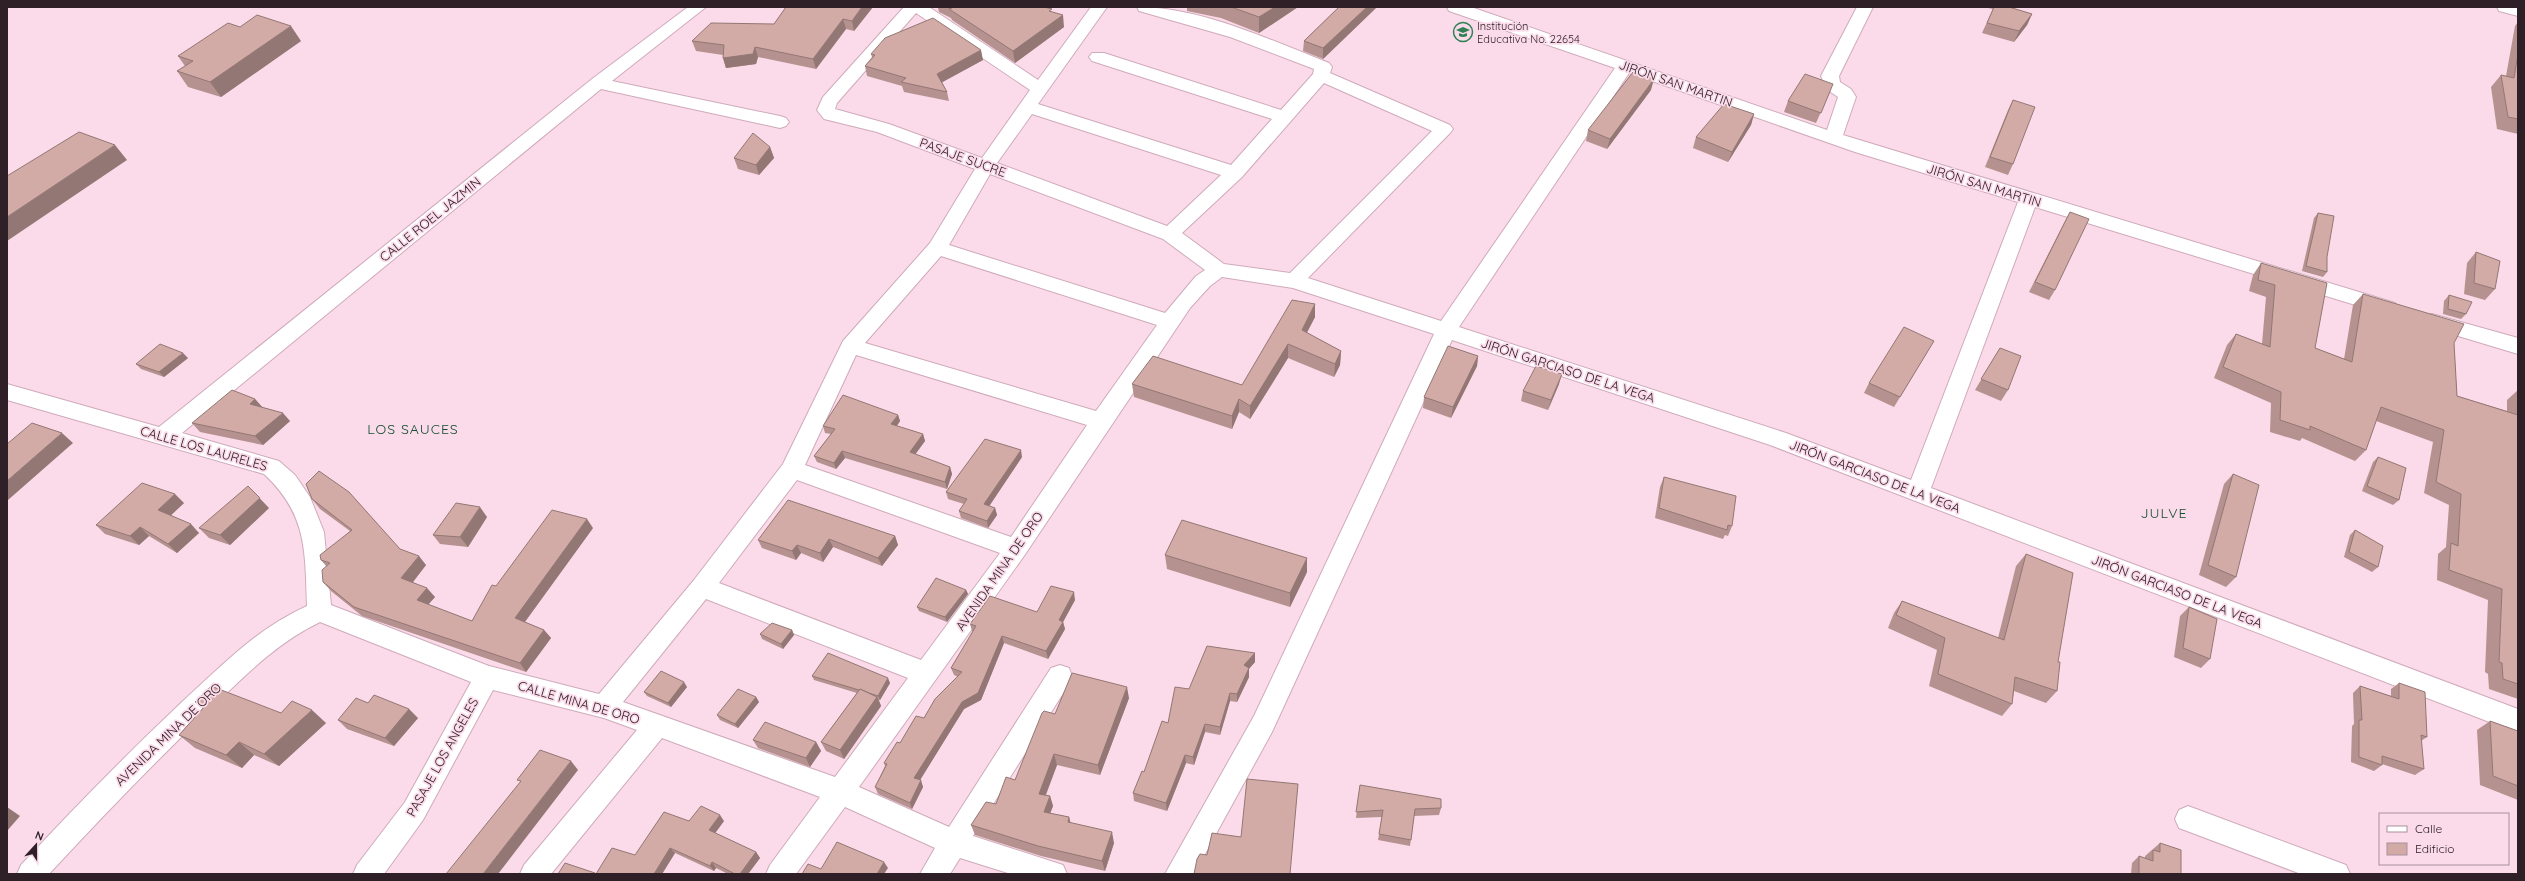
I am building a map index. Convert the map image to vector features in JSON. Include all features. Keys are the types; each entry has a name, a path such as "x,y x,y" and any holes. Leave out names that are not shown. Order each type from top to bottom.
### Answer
{"street":[{"name":"CALLE ROEL JAZMIN","path":"164,435 598,83 698,7"},
{"name":"PASAJE SUCRE","path":"913,7 829,102 826,110 830,115 883,128 1170,234 1219,270"},
{"path":"918,7 1040,89"},
{"path":"604,707 702,587 792,469 850,346 937,248 986,165 1099,7"},
{"path":"1145,7 1236,33 1323,67 1321,75 1235,173 1170,234"},
{"name":"JIRÓN SAN MARTIN","path":"1454,7 1626,65 1833,138 2410,315 2518,346"},
{"path":"1833,138 1847,98 1845,93 1829,82 1830,76 1865,7"},
{"path":"2505,7 2518,11"},
{"path":"1098,57 1284,117"},
{"path":"1179,874 1263,724 1446,330 1626,65"},
{"path":"1294,282 1444,129 1321,75"},
{"path":"598,83 780,122"},
{"path":"1028,107 1235,173"},
{"path":"1918,493 2029,199"},
{"path":"937,248 1170,322"},
{"name":"JIRÓN GARCIASO DE LA VEGA","path":"1219,270 1294,282 1446,330 1778,439 2518,721"},
{"name":"AVENIDA MINA DE ORO","path":"780,874 1016,549 1101,420 1170,322 1203,281 1219,270"},
{"path":"850,346 1101,420"},
{"name":"CALLE LOS LAURELES","path":"7,392 164,435 271,467 287,479 300,498 312,525 319,611"},
{"path":"792,469 1016,549"},
{"path":"702,587 925,673"},
{"name":"AVENIDA MINA DE ORO","path":"31,874 120,778 256,649 286,627 319,611"},
{"name":"CALLE MINA DE ORO","path":"319,611 487,677 604,707 657,725 839,791 954,843 1053,874"},
{"path":"934,874 1060,676"},
{"name":"PASAJE LOS ANGELES","path":"367,874 414,811 487,677"},
{"path":"534,874 657,725"},
{"path":"2188,819 2336,874"}],"building":[{"path":"786,7 862,7 852,21 843,19 813,59 755,47 753,54 723,58 724,45 692,41 711,23 774,24"},
{"path":"950,7 1044,7 1052,9 1049,11 1063,15 1013,51 949,9 952,8"},
{"path":"1231,7 1275,7 1259,17"},
{"path":"1339,7 1367,7 1323,48 1304,41"},
{"path":"1994,7 2009,7 2032,14 2019,31 1987,23"},
{"path":"257,15 291,26 210,82 177,71 193,61 178,56 228,23 240,27"},
{"path":"933,18 981,50 937,74 947,92 901,82 906,78 865,66 875,55 871,54 885,38"},
{"path":"2518,54 2518,119 2508,117 2501,75 2514,78"},
{"path":"1633,72 1654,79 1610,139 1588,130"},
{"path":"1805,74 1833,84 1821,113 1788,101"},
{"path":"2013,100 2035,107 2013,164 1990,157"},
{"path":"1724,104 1754,114 1732,152 1696,137"},
{"path":"79,132 115,145 7,217 7,176"},
{"path":"753,133 770,147 756,165 734,158"},
{"path":"2070,212 2089,219 2055,290 2035,282"},
{"path":"2318,213 2334,216 2327,257 2327,272 2306,266"},
{"path":"2476,252 2500,261 2495,289 2474,283"},
{"path":"2261,263 2327,283 2315,348 2352,362 2363,294 2464,324 2454,343 2457,396 2518,415 2518,684 2503,679 2502,663 2499,662 2502,589 2449,570 2451,543 2458,546 2461,494 2436,482 2444,430 2381,407 2366,450 2310,426 2310,430 2280,420 2281,392 2223,367 2236,334 2270,347 2275,285 2258,280"},
{"path":"2449,295 2472,302 2466,314 2448,309"},
{"path":"1292,300 1315,304 1302,330 1341,351 1335,364 1288,344 1250,406 1239,399 1232,416 1132,384 1153,356 1242,385"},
{"path":"1904,327 1934,341 1900,397 1869,383"},
{"path":"160,344 183,353 159,372 136,364"},
{"path":"1448,346 1478,356 1453,407 1424,397"},
{"path":"2000,348 2021,356 2008,390 1981,379"},
{"path":"1536,366 1562,374 1551,400 1523,391"},
{"path":"232,390 255,399 250,404 283,413 255,436 192,423"},
{"path":"843,395 898,415 891,424 923,434 910,452 950,467 945,482 842,451 834,463 814,456 835,429 823,426"},
{"path":"32,423 62,433 7,481 7,444"},
{"path":"985,439 1021,450 984,504 995,508 987,521 959,511 967,499 946,492"},
{"path":"2378,457 2406,468 2399,500 2367,486"},
{"path":"319,471 349,492 400,549 419,556 401,578 427,588 417,600 472,621 492,585 496,586 552,510 587,519 515,618 544,630 520,663 354,607 323,582 322,570 330,563 321,560 320,555 352,530 312,499 306,484"},
{"path":"2233,474 2259,485 2236,577 2208,565"},
{"path":"1664,477 1736,496 1732,526 1728,525 1727,530 1659,508"},
{"path":"142,483 175,494 158,510 191,524 168,544 140,527 130,536 96,525"},
{"path":"248,486 260,498 220,535 199,528"},
{"path":"788,500 895,536 878,558 829,539 820,553 797,545 792,551 758,540"},
{"path":"456,503 480,507 460,537 433,535"},
{"path":"1182,520 1307,558 1290,593 1165,555"},
{"path":"2355,530 2383,546 2378,567 2349,552"},
{"path":"2026,554 2073,573 2058,662 2060,662 2057,691 2015,677 2012,704 1938,674 1945,638 1896,615 1902,601 2004,640"},
{"path":"936,578 966,590 945,617 917,607"},
{"path":"1051,586 1074,592 1059,620 1063,622 1046,651 1002,636 978,693 962,702 914,778 921,780 910,803 875,787 887,764 884,763 897,742 900,743 916,716 924,718 935,699 962,672 951,668 976,626 970,624 990,596 1037,612"},
{"path":"2189,607 2217,619 2210,659 2183,648"},
{"path":"772,623 792,630 781,644 760,634"},
{"path":"1207,646 1255,653 1244,665 1249,668 1237,694 1230,693 1220,727 1205,724 1193,757 1185,755 1166,803 1133,793 1142,771 1144,772 1162,721 1168,723 1175,687 1189,689"},
{"path":"828,653 888,678 878,696 860,689 859,690 812,676"},
{"path":"661,671 684,682 668,703 644,692"},
{"path":"1072,673 1127,687 1098,765 1054,754 1039,794 1050,796 1044,812 1069,817 1068,822 1112,832 1102,861 1038,846 971,825 986,802 996,804 1006,777 1015,780 1042,713 1044,711 1055,714"},
{"path":"2399,683 2425,692 2427,737 2421,735 2424,769 2382,756 2382,765 2359,757 2359,720 2362,720 2360,686 2399,699"},
{"path":"211,686 281,713 292,701 312,710 264,754 239,742 226,755 179,735 205,706 195,702"},
{"path":"738,689 756,697 735,724 717,715"},
{"path":"860,689 877,697 840,750 821,742"},
{"path":"374,695 409,709 385,738 338,720 356,698 368,703"},
{"path":"2490,721 2518,731 2518,786 2493,776"},
{"path":"765,722 816,742 806,758 753,740"},
{"path":"540,750 571,761 483,874 446,874 521,781 517,780"},
{"path":"1247,779 1298,784 1290,874 1194,874 1197,859 1200,854 1207,855 1212,833 1241,837"},
{"path":"1360,785 1441,799 1441,808 1415,809 1411,840 1379,834 1383,810 1356,812"},
{"path":"701,806 720,815 709,830 756,852 740,874 735,874 712,862 710,866 670,848 654,874 596,874 612,848 635,855 664,812 689,821"},
{"path":"837,842 884,862 877,874 802,874 808,864 821,869"},
{"path":"2160,843 2181,850 2181,874 2139,874 2139,856 2153,861 2153,850 2160,852"},
{"path":"565,863 595,873 595,874 558,874"}],"place":[{"name":"Institución Educativa No. 22654","path":"1463,32"}],"district":[{"name":"LOS SAUCES","path":"413,429"},
{"name":"JULVE","path":"2164,513"}]}
